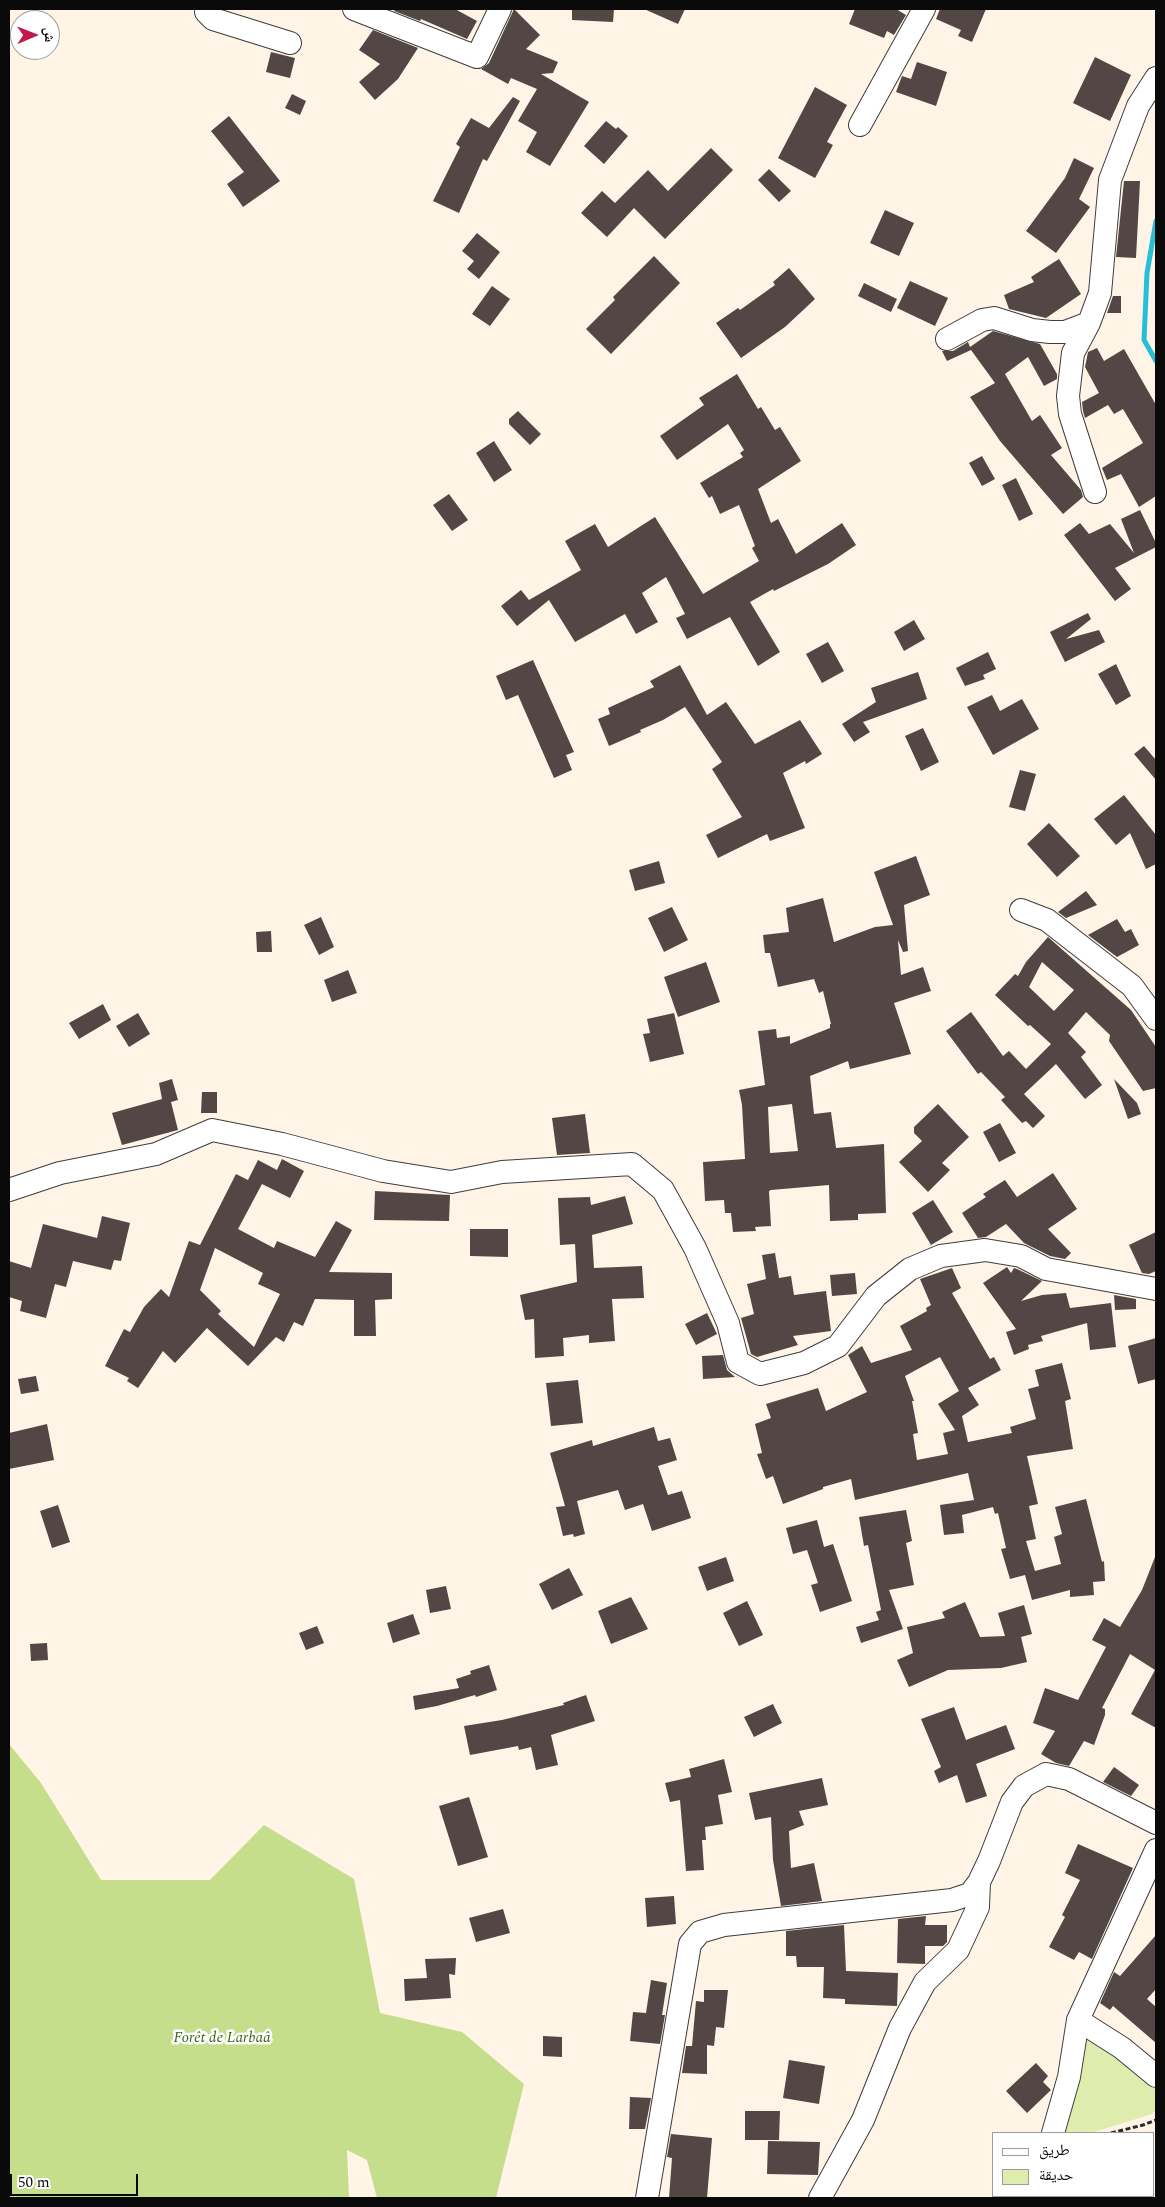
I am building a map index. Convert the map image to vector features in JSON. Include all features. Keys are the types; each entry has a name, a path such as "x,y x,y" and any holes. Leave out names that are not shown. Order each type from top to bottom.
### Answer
{"street":[{"path":"208,9 206,12 212,20 290,43"},
{"path":"354,9 477,57 500,9"},
{"path":"860,125 924,9"},
{"path":"1095,492 1070,414 1068,396 1073,353 1090,323 1100,293 1110,180 1138,106 1156,78"},
{"path":"947,339 982,320 994,318 1032,330 1050,332 1065,332 1090,323"},
{"path":"1020,910 1047,920 1132,986 1156,1019"},
{"path":"9,1190 60,1173 156,1154 212,1130 282,1144 383,1170 451,1182 502,1172 632,1164 663,1190 695,1248 728,1323 738,1362 760,1374 804,1363 838,1346 876,1296 910,1269 941,1256 985,1250 1021,1256 1046,1269 1156,1289"},
{"path":"648,2198 690,1944 700,1932 724,1925 952,1900 970,1894 979,1882 1012,1802 1024,1786 1046,1774 1069,1779 1156,1823"},
{"path":"1053,2132 1069,2077 1078,2020 1156,1850"},
{"path":"820,2198 863,2120 900,2028 925,1982 958,1950 978,1907 979,1882"},
{"path":"1078,2020 1122,2048 1156,2076"}],"path":[{"path":"1115,2132 1156,2120"}],"green space":[{"name":"Forêt de Larbaâ","path":"9,1744 41,1783 101,1880 210,1880 264,1825 354,1879 380,2013 462,2032 524,2084 496,2198 377,2198 367,2160 347,2150 349,2198 9,2198"},
{"path":"1085,2035 1156,2085 1156,2109 1152,2114 1094,2132 1061,2132"}],"building":[{"path":"395,9 455,9 477,21 467,39 421,19 420,21 394,11"},
{"path":"514,9 540,35 526,49 558,62 553,73 541,74 589,102 550,166 526,152 537,132 518,121 537,89 511,78 508,84 481,69 489,63"},
{"path":"572,9 614,9 613,22 572,20"},
{"path":"644,9 685,9 678,24"},
{"path":"855,9 896,9 906,15 894,35 887,31 884,38 849,24"},
{"path":"940,9 986,9 972,42 958,36 961,30 936,19"},
{"path":"373,30 418,48 398,79 375,100 359,82 380,64 359,50"},
{"path":"271,52 295,58 290,78 266,72"},
{"path":"1095,57 1131,75 1110,121 1073,103"},
{"path":"917,62 947,72 936,106 896,92 902,76 911,79"},
{"path":"815,87 847,105 827,142 833,145 815,178 778,158"},
{"path":"292,94 306,101 300,115 285,108"},
{"path":"513,97 520,101 487,161 483,159 459,213 433,201 460,147 456,144 471,118 489,128"},
{"path":"229,116 280,181 243,207 227,184 244,172 211,131"},
{"path":"606,121 616,129 618,127 628,136 604,164 584,146"},
{"path":"711,148 733,170 665,239 634,208 607,237 581,213 602,191 615,203 648,170 668,191"},
{"path":"1074,158 1094,168 1079,199 1090,207 1056,253 1026,231 1065,178"},
{"path":"769,169 791,191 779,202 758,180"},
{"path":"1124,181 1140,181 1136,258 1116,257"},
{"path":"885,210 914,223 899,256 870,243"},
{"path":"477,233 500,252 479,279 467,269 474,261 462,251"},
{"path":"654,256 680,283 611,354 586,329 615,300 613,297"},
{"path":"1059,259 1081,294 1046,318 1009,309 1004,295 1034,282 1031,277"},
{"path":"789,268 815,299 785,327 741,358 716,323 738,308 740,310 775,285 773,282"},
{"path":"910,281 948,298 935,326 897,308"},
{"path":"864,283 897,299 891,312 858,296"},
{"path":"492,286 510,299 490,326 472,314"},
{"path":"1113,296 1121,296 1121,313 1107,313"},
{"path":"993,331 1040,344 1057,374 1057,379 1044,386 1028,357 1005,374 1032,421 1040,415 1062,448 1051,455 1081,490 1083,497 1063,514 1000,441 970,397 995,383 971,350 947,361 942,351 953,351 968,342 970,347"},
{"path":"1097,348 1104,361 1124,349 1156,405 1156,496 1139,507 1121,474 1107,480 1102,468 1143,443 1123,409 1114,414 1108,405 1085,418 1083,411 1082,402 1099,393 1085,367 1088,352"},
{"path":"737,374 758,409 761,407 775,430 780,427 801,461 758,489 771,523 778,519 796,554 842,523 856,545 828,564 774,591 773,589 750,602 780,652 758,666 730,617 687,639 676,618 685,614 666,577 642,593 658,622 636,634 625,614 575,642 549,600 517,626 501,606 521,590 529,600 581,570 565,541 595,524 608,547 655,517 703,594 759,561 752,548 755,546 739,505 720,514 712,496 709,498 700,483 743,457 740,453 744,450 728,424 677,460 660,436 704,405 699,398"},
{"path":"518,411 541,434 530,445 509,424 509,419"},
{"path":"494,441 512,470 494,482 476,453"},
{"path":"982,456 995,479 982,486 969,463"},
{"path":"1016,478 1033,514 1019,521 1002,485"},
{"path":"449,494 468,520 452,531 433,505"},
{"path":"1140,510 1156,543 1156,547 1115,568 1131,589 1115,601 1064,535 1080,523 1089,534 1110,524 1134,553 1121,519"},
{"path":"1088,613 1091,619 1066,639 1099,630 1105,642 1065,662 1050,632"},
{"path":"914,620 925,639 904,651 894,632"},
{"path":"828,642 844,671 822,683 806,654"},
{"path":"988,652 996,669 983,675 985,679 965,686 956,668"},
{"path":"533,660 574,752 566,755 572,770 554,778 518,695 506,700 496,676"},
{"path":"1116,664 1131,696 1116,705 1098,674"},
{"path":"680,665 707,715 726,702 755,744 800,720 822,754 806,764 805,761 783,773 805,828 770,841 767,834 718,858 706,835 742,817 712,769 722,762 685,707 663,720 640,730 641,732 609,746 598,719 610,714 608,708 654,687 650,681"},
{"path":"918,672 927,699 863,722 870,732 854,742 842,724 876,702 871,688"},
{"path":"992,695 1000,711 1022,699 1039,729 993,755 967,707"},
{"path":"923,728 939,762 921,771 905,736"},
{"path":"1144,746 1156,760 1156,780 1134,754"},
{"path":"1020,770 1036,774 1025,811 1009,807"},
{"path":"1124,795 1156,835 1156,864 1146,869 1130,833 1116,845 1094,819"},
{"path":"1049,823 1080,856 1057,877 1027,844"},
{"path":"916,856 930,895 904,905 908,951 903,952 898,940 901,975 923,967 931,991 894,1003 911,1054 850,1069 848,1061 810,1076 814,1114 831,1112 836,1148 884,1144 886,1213 858,1214 858,1220 830,1221 829,1185 771,1190 769,1191 771,1226 755,1227 756,1231 733,1232 731,1213 725,1213 724,1200 705,1201 703,1162 745,1159 742,1105 739,1090 765,1085 758,1031 776,1029 777,1038 790,1036 790,1044 830,1028 831,1024 823,991 819,993 814,979 778,987 770,953 765,953 763,935 789,932 786,908 823,898 834,942 875,927 893,925 874,872","holes":["792,1104 798,1151 770,1153 768,1107"]},
{"path":"659,861 665,883 635,891 629,870"},
{"path":"1086,891 1097,905 1066,918 1058,912"},
{"path":"672,907 688,940 664,952 648,918"},
{"path":"321,917 334,947 319,955 304,925"},
{"path":"1117,919 1125,932 1131,929 1139,945 1117,957 1088,935"},
{"path":"271,931 272,952 257,952 256,932"},
{"path":"1048,937 1131,1010 1156,1047 1156,1088 1143,1091 1109,1041 1110,1035 1086,1012 1068,1033 1086,1052 1081,1057 1102,1085 1085,1099 1056,1064 1024,1094 1045,1116 1033,1128 1026,1121 1022,1123 1001,1100 1005,1097 981,1072 978,1074 946,1031 971,1012 1003,1056 1009,1051 1026,1069 1051,1044 1030,1025 1028,1026 995,995 1015,974 1018,976 1026,962","holes":["1042,962 1074,990 1054,1011 1029,987"]},
{"path":"706,962 720,1002 678,1017 664,977"},
{"path":"348,970 357,993 332,1002 324,980"},
{"path":"103,1004 111,1020 79,1039 69,1023"},
{"path":"138,1013 150,1034 129,1047 116,1026"},
{"path":"674,1013 684,1054 650,1062 643,1034 650,1033 647,1019"},
{"path":"172,1079 178,1100 171,1102 178,1130 122,1145 112,1113 162,1099 159,1083"},
{"path":"1114,1079 1137,1103 1141,1114 1128,1119"},
{"path":"202,1092 217,1092 217,1113 201,1113"},
{"path":"938,1104 969,1137 942,1163 950,1170 928,1192 899,1162 922,1141 914,1133 914,1127"},
{"path":"585,1114 590,1153 557,1155 552,1118"},
{"path":"1000,1123 1016,1153 999,1162 983,1132"},
{"path":"282,1159 304,1171 290,1198 262,1184 238,1229 274,1248 277,1241 315,1257 336,1221 352,1230 329,1272 392,1273 392,1299 375,1300 376,1336 354,1336 354,1300 315,1299 303,1326 294,1322 284,1342 276,1337 248,1366 207,1328 175,1363 163,1351 138,1388 127,1381 129,1378 105,1366 124,1329 130,1332 144,1307 161,1289 169,1297 189,1241 200,1245 236,1174 248,1180 258,1160 277,1170","holes":["215,1248 263,1273 258,1284 280,1294 254,1347 218,1314 221,1311 200,1290"]},
{"path":"1053,1173 1077,1209 1048,1229 1071,1253 1065,1259 1050,1256 1024,1243 1006,1224 986,1237 978,1238 962,1213 986,1197 983,1194 1005,1180 1017,1197"},
{"path":"375,1191 450,1195 449,1221 374,1220"},
{"path":"625,1196 633,1224 592,1235 594,1268 642,1266 644,1298 612,1299 615,1341 589,1343 589,1335 563,1338 564,1356 535,1358 534,1319 525,1320 520,1295 577,1282 575,1244 560,1245 558,1198 590,1197 591,1205"},
{"path":"933,1200 953,1232 931,1245 912,1213"},
{"path":"102,1216 130,1223 121,1261 114,1260 111,1270 73,1261 66,1287 55,1284 46,1318 20,1311 22,1301 9,1297 9,1261 31,1268 43,1224 97,1238"},
{"path":"470,1229 508,1229 508,1257 470,1256"},
{"path":"1156,1232 1156,1271 1149,1274 1142,1273 1129,1245"},
{"path":"775,1253 779,1278 791,1276 794,1295 826,1291 831,1331 793,1336 798,1345 757,1357 751,1354 741,1318 754,1314 747,1284 766,1279 762,1255"},
{"path":"1007,1267 1011,1273 1014,1268 1042,1281 1021,1301 1042,1295 1066,1293 1070,1308 1111,1303 1116,1347 1090,1350 1087,1323 1041,1336 1043,1341 1028,1345 1029,1349 1014,1355 1006,1332 1016,1329 983,1283"},
{"path":"952,1268 961,1288 952,1293 990,1359 994,1357 1001,1370 968,1388 979,1405 962,1416 968,1442 1012,1433 1010,1427 1036,1419 1028,1389 1039,1386 1035,1370 1062,1363 1071,1399 1065,1401 1073,1449 1027,1456 1038,1504 1029,1506 1036,1539 1026,1541 1035,1571 1061,1564 1054,1537 1062,1534 1055,1507 1086,1499 1102,1562 1104,1561 1105,1581 1093,1582 1094,1595 1070,1597 1070,1590 1032,1600 1025,1575 1010,1579 1001,1549 1006,1548 998,1513 995,1514 993,1507 962,1515 964,1533 944,1535 940,1505 974,1500 968,1473 855,1500 851,1479 823,1487 823,1489 783,1504 773,1476 766,1479 757,1454 762,1453 755,1424 771,1418 766,1404 818,1388 826,1411 867,1392 848,1355 862,1346 871,1363 912,1350 900,1326 927,1311 926,1308 931,1305 920,1279","holes":["940,1357 959,1391 938,1404 955,1430 943,1433 948,1454 917,1460 913,1434 918,1433 912,1401 914,1401 905,1376"]},
{"path":"855,1273 857,1294 832,1296 830,1275"},
{"path":"1114,1295 1136,1299 1136,1309 1115,1310"},
{"path":"707,1313 717,1334 696,1345 685,1324"},
{"path":"1156,1338 1156,1379 1138,1384 1128,1346"},
{"path":"723,1355 727,1370 735,1377 703,1379 702,1356"},
{"path":"36,1376 39,1391 21,1394 18,1379"},
{"path":"578,1380 583,1423 551,1426 546,1383"},
{"path":"47,1424 54,1460 9,1469 9,1433"},
{"path":"654,1427 658,1441 670,1438 677,1460 658,1466 668,1495 682,1491 691,1518 652,1531 643,1504 625,1510 618,1490 577,1501 585,1534 574,1537 573,1534 563,1536 556,1507 565,1506 550,1453 592,1440 593,1446"},
{"path":"58,1505 70,1542 52,1548 40,1511"},
{"path":"906,1510 912,1541 906,1543 914,1585 889,1590 903,1629 861,1643 856,1627 879,1620 876,1612 881,1610 868,1545 864,1546 859,1517"},
{"path":"817,1520 824,1547 833,1544 852,1601 820,1612 811,1585 818,1583 807,1550 793,1554 786,1528"},
{"path":"726,1557 734,1581 707,1591 698,1567"},
{"path":"1155,1557 1156,1728 1131,1714 1155,1670 1130,1654 1102,1708 1105,1709 1105,1715 1094,1745 1084,1741 1069,1766 1056,1763 1041,1754 1055,1731 1033,1723 1045,1688 1078,1700 1106,1647 1092,1640 1104,1618 1120,1627 1142,1590"},
{"path":"569,1568 583,1595 552,1610 539,1584"},
{"path":"446,1586 451,1609 430,1613 426,1590"},
{"path":"631,1597 648,1629 611,1644 598,1611"},
{"path":"747,1601 763,1635 739,1646 723,1613"},
{"path":"965,1602 980,1637 1005,1636 998,1613 1024,1605 1032,1634 1021,1637 1027,1662 1001,1668 948,1670 909,1687 897,1660 913,1653 907,1627 945,1618 942,1612"},
{"path":"413,1614 420,1634 393,1643 387,1623"},
{"path":"317,1626 324,1643 306,1650 299,1633"},
{"path":"47,1643 48,1660 31,1661 30,1644"},
{"path":"489,1665 497,1690 476,1697 475,1695 415,1710 413,1696 459,1688 456,1679 471,1674 470,1671"},
{"path":"586,1695 595,1721 551,1735 558,1765 536,1770 531,1747 519,1750 518,1746 470,1755 464,1726 502,1720 564,1705 563,1703"},
{"path":"773,1704 782,1723 754,1737 744,1717"},
{"path":"954,1707 966,1740 1006,1725 1015,1749 976,1764 987,1796 966,1803 957,1775 939,1783 934,1771 941,1767 921,1719"},
{"path":"724,1759 732,1792 718,1795 723,1824 705,1827 706,1840 702,1840 704,1870 686,1871 680,1800 670,1802 665,1783 691,1777 689,1769"},
{"path":"1114,1767 1139,1785 1131,1796 1103,1782"},
{"path":"822,1778 828,1805 799,1811 804,1825 789,1831 791,1868 814,1863 822,1901 781,1906 773,1860 771,1817 755,1820 749,1793"},
{"path":"469,1797 488,1857 458,1866 439,1806"},
{"path":"1078,1844 1133,1868 1092,1959 1079,1952 1074,1960 1049,1947 1065,1917 1062,1915 1080,1880 1065,1873"},
{"path":"674,1896 676,1924 647,1927 645,1898"},
{"path":"503,1909 510,1933 476,1942 469,1918"},
{"path":"926,1916 925,1925 947,1925 947,1942 943,1946 925,1946 925,1964 897,1963 898,1919"},
{"path":"844,1925 846,1971 898,1973 897,2006 845,2004 845,1999 823,1998 824,1967 797,1967 796,1956 786,1956 786,1931"},
{"path":"1156,1935 1156,1989 1147,1999 1156,2007 1156,2043 1113,2006 1110,2010 1100,2003 1114,1972 1120,1976"},
{"path":"456,1958 455,1975 449,1974 451,1998 405,2001 404,1979 427,1978 425,1959"},
{"path":"651,1980 667,1983 662,2015 665,2015 660,2044 630,2041 633,2012 646,2013"},
{"path":"704,1990 728,1990 724,2028 716,2027 714,2046 707,2045 707,2074 682,2073 686,2046 692,2046 696,2001 704,2002"},
{"path":"543,2036 562,2037 562,2057 543,2056"},
{"path":"789,2060 825,2066 819,2104 783,2098"},
{"path":"1036,2063 1048,2076 1043,2082 1051,2090 1027,2113 1006,2091"},
{"path":"630,2097 651,2098 645,2129 629,2129"},
{"path":"745,2111 780,2111 779,2140 745,2140"},
{"path":"671,2134 712,2138 707,2198 669,2198 672,2158 667,2157"},
{"path":"768,2141 820,2142 818,2175 767,2174"}],"waterway":[{"path":"1156,221 1147,273 1144,340 1156,361"}]}
